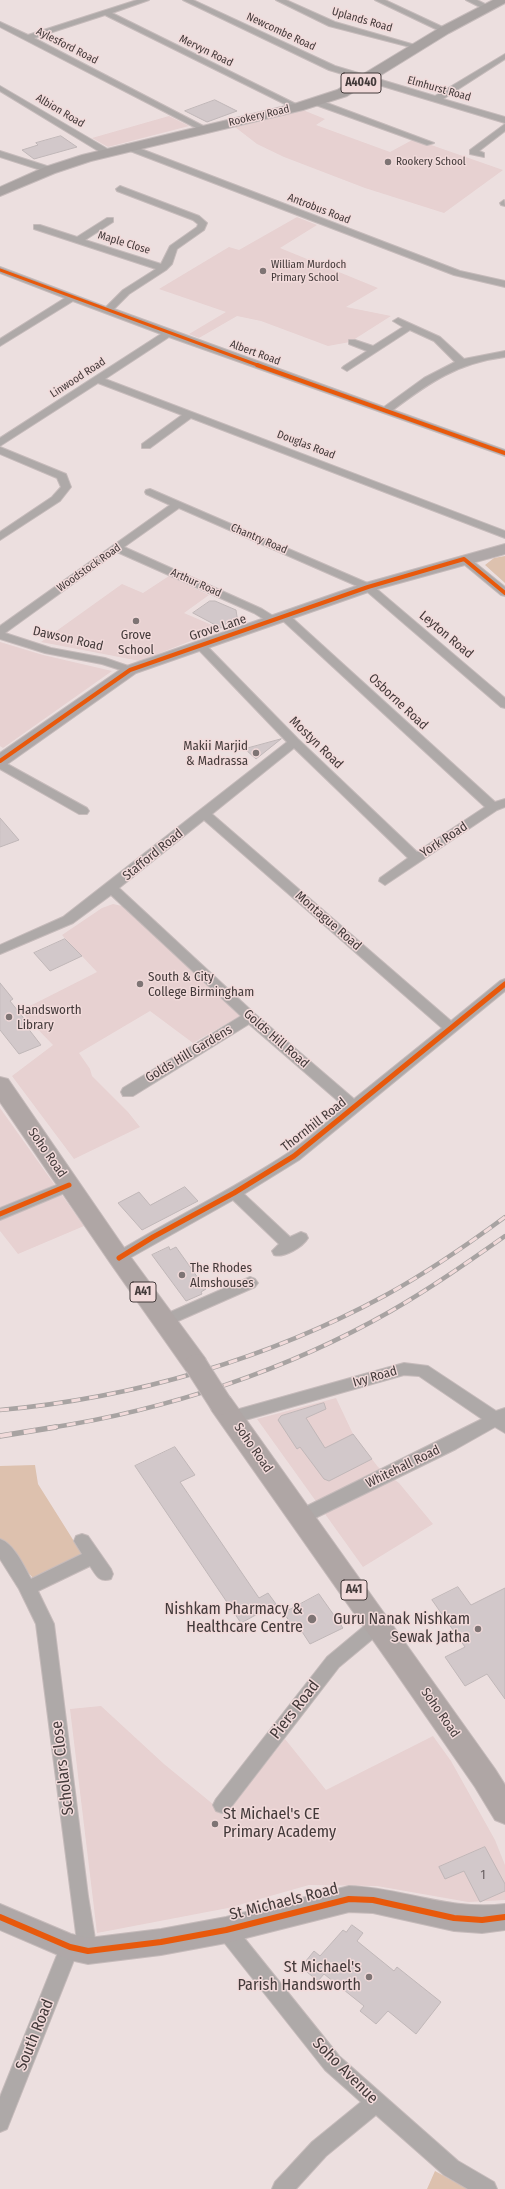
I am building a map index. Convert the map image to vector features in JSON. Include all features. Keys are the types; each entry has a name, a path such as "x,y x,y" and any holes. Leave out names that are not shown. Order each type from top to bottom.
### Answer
{"highway":[{"name":"Soho Road","path":"0,1085 119,1258 196,1365 226,1411 380,1626 485,1778 505,1811"}],"main road":[{"name":"Rookery Road","path":"0,192 50,170 128,147 298,107 342,93 367,80 446,30 502,0"}],"street":[{"name":"Aylesford Road","path":"27,38 145,0"},
{"name":"Newcombe Road","path":"187,0 332,68 367,80"},
{"name":"Uplands Road","path":"280,0 332,24 418,47"},
{"path":"379,0 446,30"},
{"path":"470,0 487,7"},
{"name":"Mervyn Road","path":"106,13 298,107"},
{"path":"0,24 27,38"},
{"name":"Aylesford Road","path":"27,38 205,129"},
{"path":"436,100 505,56"},
{"name":"Elmhurst Road","path":"367,80 505,120"},
{"name":"Albion Road","path":"0,88 108,153"},
{"path":"316,102 430,143"},
{"path":"480,155 473,152 505,127"},
{"name":"Antrobus Road","path":"128,147 443,268 505,284"},
{"path":"1,155 50,170"},
{"path":"108,310 126,292 163,268 167,264 173,248 201,228 203,223 196,218 120,192"},
{"name":"Maple Close","path":"77,241 110,220"},
{"path":"46,230 57,224"},
{"name":"Maple Close","path":"37,227 163,268"},
{"name":"Albert Road","path":"0,270 168,333 505,453"},
{"path":"0,343 72,297"},
{"path":"398,321 437,339 461,362"},
{"path":"347,368 410,326"},
{"name":"Linwood Road","path":"0,443 168,333"},
{"path":"352,342 370,353"},
{"path":"386,410 437,373 461,362 505,354"},
{"name":"Douglas Road","path":"97,379 505,536"},
{"path":"146,446 190,414"},
{"path":"0,450 62,476 66,487 56,499 0,537"},
{"name":"Chantry Road","path":"150,492 368,588"},
{"name":"Woodstock Road","path":"0,631 178,504"},
{"name":"Arthur Road","path":"117,548 258,611 280,619"},
{"name":"Grove Lane","path":"0,762 130,670 368,588 464,559 505,549"},
{"path":"464,559 505,593"},
{"name":"Leyton Road","path":"368,588 505,704"},
{"name":"Osborne Road","path":"280,619 493,808"},
{"name":"Dawson Road","path":"0,634 49,650 105,662 130,670"},
{"name":"Mostyn Road","path":"200,645 294,742 416,858"},
{"name":"Stafford Road","path":"0,950 68,920 111,888 294,742"},
{"path":"0,762 83,811"},
{"name":"York Road","path":"385,881 416,858 493,808 505,803"},
{"name":"Montague Road","path":"204,814 451,1028"},
{"name":"Golds Hill Road","path":"111,888 250,1017 354,1107"},
{"name":"Thornhill Road","path":"119,1258 153,1237 234,1193 294,1156 505,984"},
{"name":"Golds Hill Gardens","path":"128,1092 250,1017"},
{"path":"0,1214 69,1184"},
{"path":"234,1193 290,1245"},
{"path":"164,1321 250,1282"},
{"name":"Ivy Road","path":"226,1411 404,1369 422,1370 502,1420"},
{"name":"Whitehall Road","path":"301,1517 502,1420"},
{"path":"82,1541 105,1574"},
{"name":"Scholars Close","path":"0,1546 14,1562 45,1624 79,1896 79,1949"},
{"path":"28,1588 93,1557"},
{"name":"Piers Road","path":"222,1806 333,1662 369,1632 380,1626"},
{"name":"St Michaels Road","path":"79,1949 161,1942 226,1930 349,1899 373,1900 454,1918 482,1920 505,1917"},
{"path":"0,1917 79,1949"},
{"name":"Soho Avenue","path":"226,1930 332,2063 451,2168 487,2189"},
{"name":"South Road","path":"0,2122 79,1949"},
{"path":"282,2189 319,2149 376,2103"}],"shaded area":[{"name":"Rookery School","path":"303,110 325,119 316,125 390,152 414,139 503,170 444,213 365,188 284,157 257,144 235,127"},
{"path":"169,116 189,126 108,147 92,138"},
{"name":"William Murdoch Primary School","path":"297,217 317,225 280,248 378,288 346,307 391,316 350,342 328,346 261,321 237,316 199,338 189,334 226,312 159,289 229,247 239,250"},
{"path":"505,556 505,583 485,565 494,558"},
{"name":"Grove School","path":"169,576 209,595 184,613 221,629 140,661 41,642 122,584 143,593"},
{"path":"0,642 43,655 112,671 3,748 0,746"},
{"name":"South & City College Birmingham","path":"113,904 122,906 240,1016 193,1043 150,1011 79,1053 90,1069 92,1076 128,1112 140,1127 74,1159 12,1076 53,1045 20,1011 97,972 62,935 102,908"},
{"path":"0,1108 84,1226 18,1254 0,1231"},
{"path":"336,1398 353,1434 378,1467 399,1483 433,1524 363,1567 257,1419"},
{"path":"35,1465 38,1484 82,1554 33,1578 0,1541 0,1466"},
{"name":"St Michael's CE Primary Academy","path":"101,1706 164,1764 225,1814 285,1739 326,1790 433,1736 451,1761 495,1840 505,1865 505,1900 468,1902 377,1886 309,1885 228,1908 97,1933 70,1709"},
{"path":"435,2171 468,2189 427,2189"}],"building":[{"path":"215,100 237,111 207,122 185,111"},
{"path":"61,136 77,147 34,159 22,150 38,145 36,143"},
{"path":"210,601 215,601 236,610 238,623 227,623 221,628 193,613"},
{"name":"Makii Marjid & Madrassa","path":"281,739 256,759 245,749"},
{"path":"0,818 19,840 0,847"},
{"path":"65,939 82,956 50,971 34,953"},
{"name":"Handsworth Library","path":"0,983 13,999 10,1001 30,1026 27,1027 41,1045 19,1054 0,1030"},
{"path":"185,1187 198,1201 142,1230 118,1203 139,1192 150,1205"},
{"name":"The Rhodes Almshouses","path":"169,1247 170,1250 176,1247 206,1289 201,1292 202,1294 186,1301 152,1255"},
{"path":"324,1403 326,1409 306,1418 325,1448 353,1434 372,1459 329,1481 324,1479 300,1447 297,1449 278,1420 281,1416"},
{"path":"175,1447 195,1475 180,1482 259,1598 268,1593 276,1604 241,1623 135,1466"},
{"name":"Guru Nanak Nishkam Sewak Jatha","path":"458,1587 471,1605 505,1588 505,1699 487,1674 465,1686 445,1657 465,1647 432,1600"},
{"name":"Nishkam Pharmacy & Healthcare Centre","path":"319,1594 343,1628 310,1644 297,1624 293,1627 284,1613"},
{"path":"485,1847 505,1884 505,1891 480,1902 464,1871 445,1879 439,1867"},
{"name":"St Michael's Parish Handsworth","path":"352,1925 363,1933 357,1941 394,1971 397,1967 441,2002 416,2034 388,2011 376,2024 360,2011 364,2006 324,1974 318,1981 301,1967 314,1951 320,1956 343,1930 346,1932"}],"railway":[{"path":"0,1410 100,1396 150,1385 199,1372 295,1338 341,1318 402,1286 447,1258 505,1217"},
{"path":"49,1428 93,1420 182,1399 226,1385 311,1352 391,1311 449,1275 505,1236"},
{"path":"0,1436 56,1427"}],"cycle path":[{"path":"0,270 168,333 505,453"},
{"path":"0,761 130,670 368,587 464,559 505,593"},
{"path":"119,1258 153,1237 234,1193 294,1156 505,984"},
{"path":"0,1214 69,1185"},
{"path":"0,1917 70,1947 88,1951 161,1942 226,1930 349,1899 373,1900 454,1918 482,1920 505,1917"}],"place":[{"name":"Rookery School","path":"388,162"},
{"name":"William Murdoch Primary School","path":"263,271"},
{"name":"Grove School","path":"136,621"},
{"name":"Makii Marjid & Madrassa","path":"256,753"},
{"name":"South & City College Birmingham","path":"140,984"},
{"name":"Handsworth Library","path":"9,1017"},
{"name":"The Rhodes Almshouses","path":"182,1275"},
{"name":"Nishkam Pharmacy & Healthcare Centre","path":"312,1619"},
{"name":"Guru Nanak Nishkam Sewak Jatha","path":"478,1629"},
{"name":"St Michael's CE Primary Academy","path":"215,1824"},
{"name":"St Michael's Parish Handsworth","path":"369,1977"}]}
